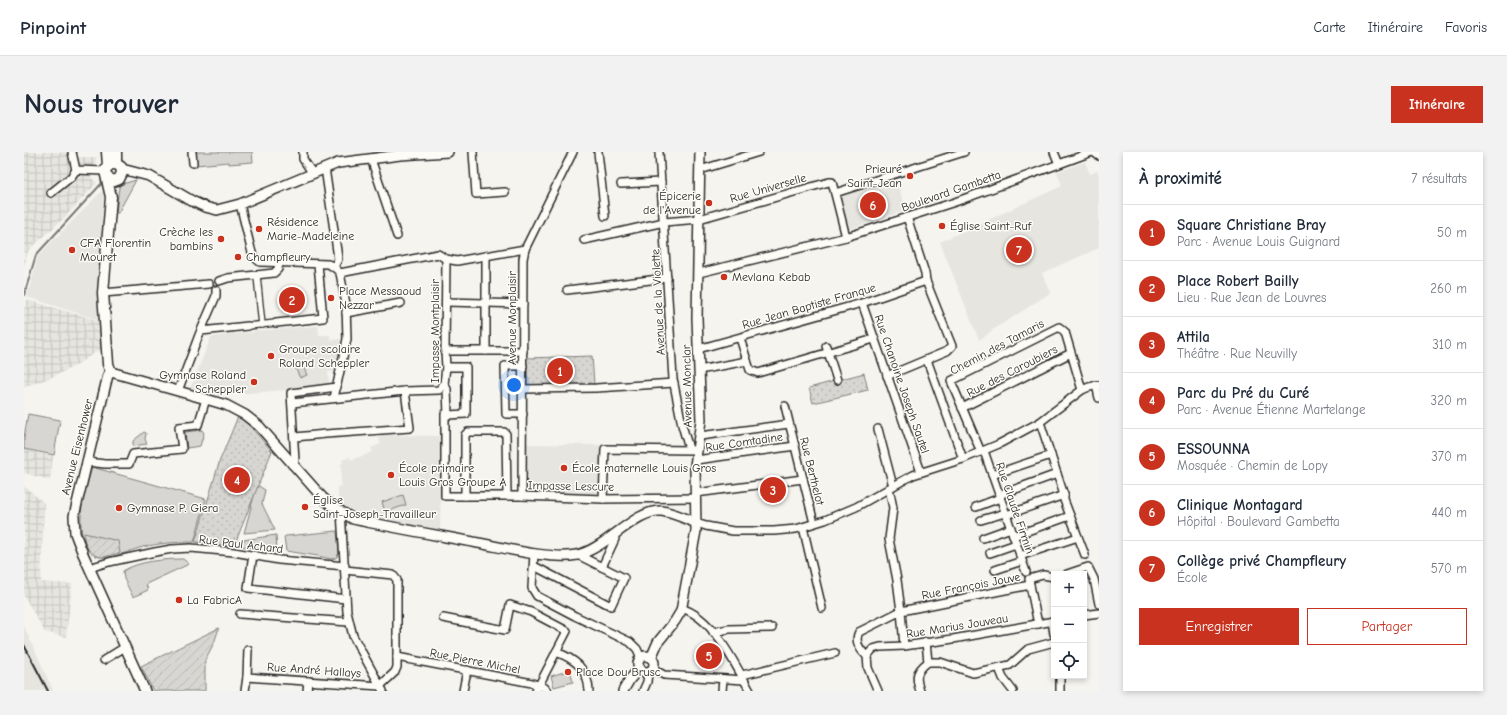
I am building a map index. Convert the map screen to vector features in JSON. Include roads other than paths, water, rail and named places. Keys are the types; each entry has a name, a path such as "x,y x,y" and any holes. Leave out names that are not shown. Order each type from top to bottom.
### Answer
{"main road":[{"path":"107,152 113,172"},
{"path":"111,372 108,364 103,293 116,152"}],"street":[{"path":"72,152 76,170"},
{"path":"192,152 193,163"},
{"path":"303,152 303,159 313,174"},
{"path":"76,170 141,174 149,176 192,201 211,209 223,209 240,204 338,163 371,159 392,154 448,152"},
{"path":"473,152 476,194 505,192"},
{"name":"Avenue Monplaisir","path":"522,496 523,259 525,249 573,152"},
{"path":"598,152 606,216"},
{"name":"Avenue de la Violette","path":"659,152 674,383 682,425 694,454"},
{"name":"Avenue Monclar","path":"651,658 658,642 679,615 694,544 696,496 694,454 700,436 701,403 697,318 700,152"},
{"path":"700,170 759,152"},
{"path":"846,237 835,193 944,155 964,152"},
{"path":"1054,152 1059,164"},
{"name":"Boulevard Gambetta","path":"699,273 846,237 955,202 1092,152"},
{"path":"1095,152 1099,156"},
{"path":"371,159 397,236"},
{"path":"325,168 338,259 334,266"},
{"path":"51,193 76,170"},
{"path":"621,184 661,182"},
{"name":"Rue Universelle","path":"699,219 829,182 832,182 835,193"},
{"path":"240,204 253,256 260,262 328,264 334,266 340,273 346,313 346,339 334,398"},
{"path":"887,376 947,351 952,346 926,281 925,273 907,217"},
{"path":"584,240 664,222 699,219"},
{"path":"340,273 438,254 446,259 457,261 525,249"},
{"path":"486,256 486,351"},
{"name":"Impasse Montplaisir","path":"445,496 445,414 448,415 447,389 444,384 446,367 446,259"},
{"path":"103,293 209,284 214,280 219,281 228,278 257,276 274,273 278,269 279,263"},
{"path":"201,331 324,318 318,264"},
{"path":"257,276 262,324"},
{"path":"567,290 667,278"},
{"path":"178,391 216,296 216,290 220,286 219,281"},
{"name":"Rue Jean Baptiste Franque","path":"698,349 862,303 926,281"},
{"path":"209,284 211,289 216,290"},
{"path":"446,302 524,304"},
{"path":"346,313 401,303"},
{"name":"Rue Chanoine Joseph Sautel","path":"862,303 921,472"},
{"name":"Chemin des Tamaris","path":"982,452 951,382 1059,327 1065,332 1082,390"},
{"path":"743,337 750,370 758,373 827,349 874,339"},
{"path":"827,349 837,380"},
{"path":"445,352 523,351"},
{"name":"Rue des Caroubiers","path":"962,408 1071,353"},
{"path":"927,360 963,459"},
{"path":"699,370 747,361"},
{"path":"523,366 505,366 506,414 523,414"},
{"path":"446,367 466,367 466,414 448,415"},
{"path":"111,372 226,405 245,414 259,426 292,465 322,497 353,519 534,553 561,556 578,554 597,547 642,515 653,512 670,513 712,528 744,531 788,530 803,527 856,507 921,472 982,452 1040,422 1082,390 1097,385 1099,398"},
{"name":"Avenue Eisenhower","path":"111,372 108,375 74,516 77,540 145,691"},
{"path":"523,389 596,388 674,383"},
{"path":"292,403 405,391 440,390 444,384"},
{"path":"292,465 295,461 295,437 291,393 337,387"},
{"path":"295,437 410,428 405,391"},
{"path":"87,462 129,464 133,454 182,449 179,427 198,425 206,399"},
{"name":"Rue Berthelot","path":"785,406 814,523"},
{"path":"1040,422 1064,495 1064,500 1085,555"},
{"name":"Rue Berthelot","path":"700,436 789,424"},
{"path":"878,429 891,487 893,508 889,539 902,611 904,646"},
{"path":"464,496 465,435 468,432 504,432 506,434 506,496"},
{"name":"Rue Comtadine","path":"603,499 605,449 694,454 795,446"},
{"name":"Rue Claude Firmin","path":"982,452 992,475 1026,572"},
{"path":"992,475 1051,455"},
{"path":"976,507 1057,474"},
{"name":"Impasse Lescure","path":"445,496 522,496 603,499 696,496 803,479"},
{"path":"981,520 1064,495"},
{"path":"341,511 346,612 353,636 382,688 398,667 397,657"},
{"path":"1013,536 1070,516"},
{"path":"803,527 822,608"},
{"path":"983,538 1010,528"},
{"path":"602,566 615,538 614,535"},
{"path":"995,570 1078,537"},
{"path":"990,553 1016,544"},
{"name":"Rue Paul Achard","path":"89,568 109,562 172,549 203,549 393,575 396,576 397,580 397,657"},
{"path":"534,553 532,588 537,596 630,642 637,649 641,658"},
{"path":"534,566 611,606 624,578 578,554"},
{"path":"253,555 248,588 346,599"},
{"path":"1076,571 1088,567 1094,579 1099,604"},
{"path":"1030,585 1030,579 1043,575 1051,576"},
{"name":"Rue François Jouve","path":"867,656 858,645 856,637 859,632 902,611 1030,585 1038,624"},
{"path":"443,618 505,630 510,605 531,612 567,631 538,688"},
{"path":"681,608 692,612 717,636 750,691"},
{"path":"1087,615 1099,613"},
{"path":"240,614 349,622"},
{"name":"Rue Marius Jouveau","path":"867,656 873,649 880,647 904,646 1051,621"},
{"path":"713,632 729,629 772,628"},
{"path":"926,642 928,662"},
{"path":"920,691 916,677 920,668 928,662 940,662 973,673 1010,666 1028,650 1051,643"},
{"path":"104,660 125,647"},
{"path":"246,691 248,650"},
{"path":"556,652 569,657 581,667 588,682 589,691"},
{"path":"623,691 630,679 647,670 654,665 654,661 651,658 644,656 638,663 647,670 664,676 744,679 835,653"},
{"path":"867,656 868,668 878,691"},
{"name":"Rue Pierre Michel","path":"397,657 532,682 538,688 547,691"},
{"path":"999,668 1003,678 1013,691"},
{"path":"463,691 467,670"},
{"path":"643,691 647,682 647,670"},
{"name":"Rue André Hallays","path":"247,677 382,688"},
{"path":"722,691 724,679"},
{"path":"744,679 745,691"},
{"path":"1060,679 1060,691"},
{"path":"307,691 308,681"}],"waterway":[{"path":"24,295 36,255 103,182"}],"railway":[{"path":"24,645 48,691"}],"place":[{"name":"Prieuré Saint-Jean","path":"910,176"},
{"name":"Épicerie de l'Avenue","path":"709,203"},
{"name":"Clinique Montagard","path":"873,205"},
{"name":"Église Saint-Ruf","path":"942,226"},
{"name":"Résidence Marie-Madeleine","path":"259,229"},
{"name":"Crèche les bambins","path":"221,239"},
{"name":"CFA Florentin Mouret","path":"72,250"},
{"name":"Collège privé Champfleury","path":"1019,250"},
{"name":"Champfleury","path":"238,257"},
{"name":"Mevlana Kebab","path":"724,277"},
{"name":"Place Messaoud Nezzar","path":"331,298"},
{"name":"Place Robert Bailly","path":"292,300"},
{"name":"Groupe scolaire Roland Scheppler","path":"271,356"},
{"name":"Square Christiane Bray","path":"560,371"},
{"name":"Gymnase Roland Scheppler","path":"254,382"},
{"name":"École maternelle Louis Gros","path":"564,468"},
{"name":"École primaire Louis Gros Groupe A","path":"391,475"},
{"name":"Parc du Pré du Curé","path":"237,480"},
{"name":"Attila","path":"773,490"},
{"name":"Église Saint-Joseph-Travailleur","path":"305,507"},
{"name":"Gymnase P. Giera","path":"119,508"},
{"name":"La FabricA","path":"179,600"},
{"name":"ESSOUNNA","path":"709,656"},
{"name":"Place Dou Brusc","path":"568,672"}]}
